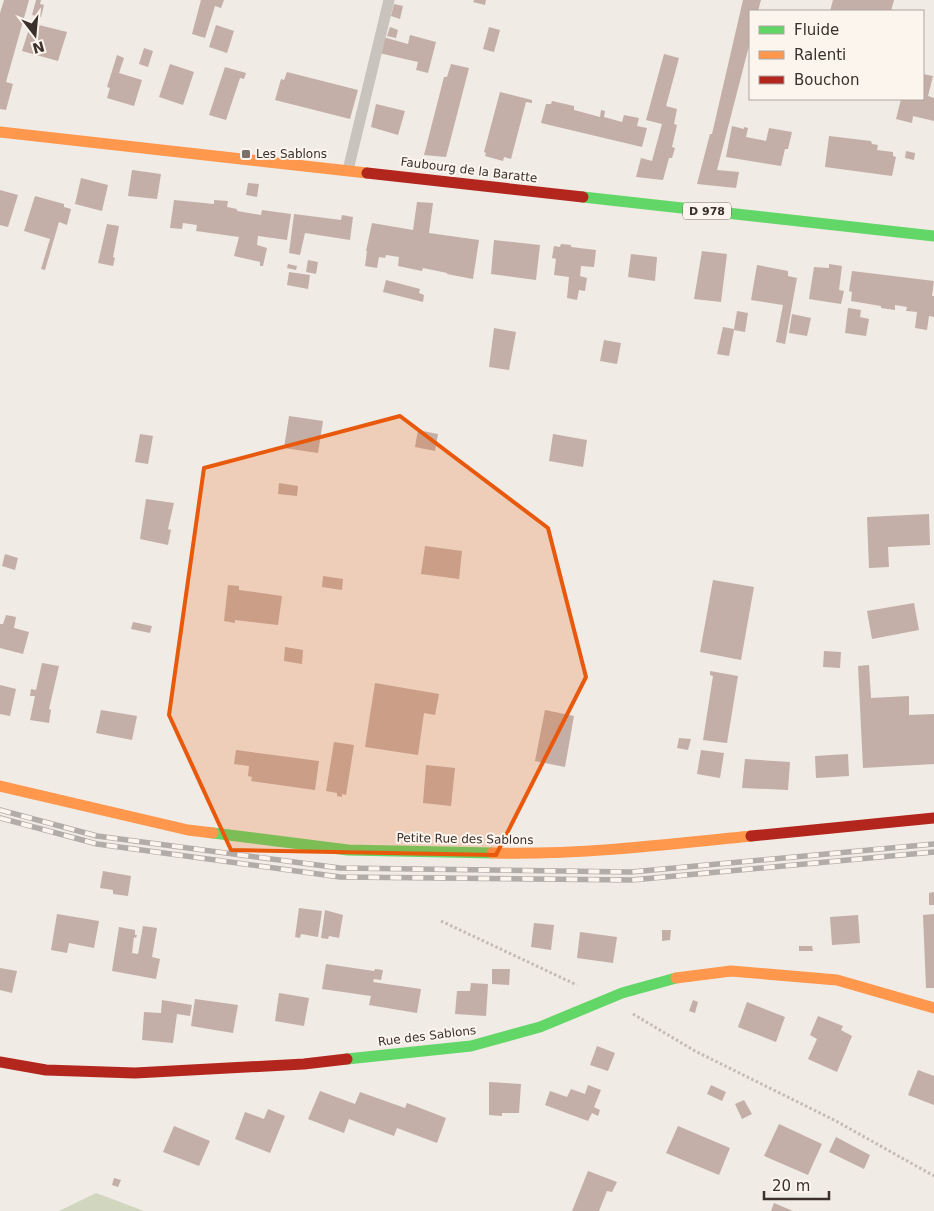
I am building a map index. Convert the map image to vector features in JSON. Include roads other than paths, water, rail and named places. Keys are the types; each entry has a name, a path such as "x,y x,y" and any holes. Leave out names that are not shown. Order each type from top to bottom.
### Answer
{"street":[{"name":"Faubourg de la Baratte","path":"0,132 934,236"},
{"name":"Petite Rue des Sablons","path":"0,786 188,830 348,850 526,854 614,850 934,818"},
{"name":"Rue des Sablons","path":"0,1062 46,1070 135,1073 304,1064 471,1046 540,1027 622,993 682,977 731,971 837,980 934,1008"}],"lane":[{"path":"348,170 389,0"}],"railway":[{"path":"0,810 97,836 340,868 631,872 934,844"},
{"path":"0,818 97,844 340,877 632,880 934,852"}],"place":[{"name":"Les Sablons","path":"246,154"}]}
